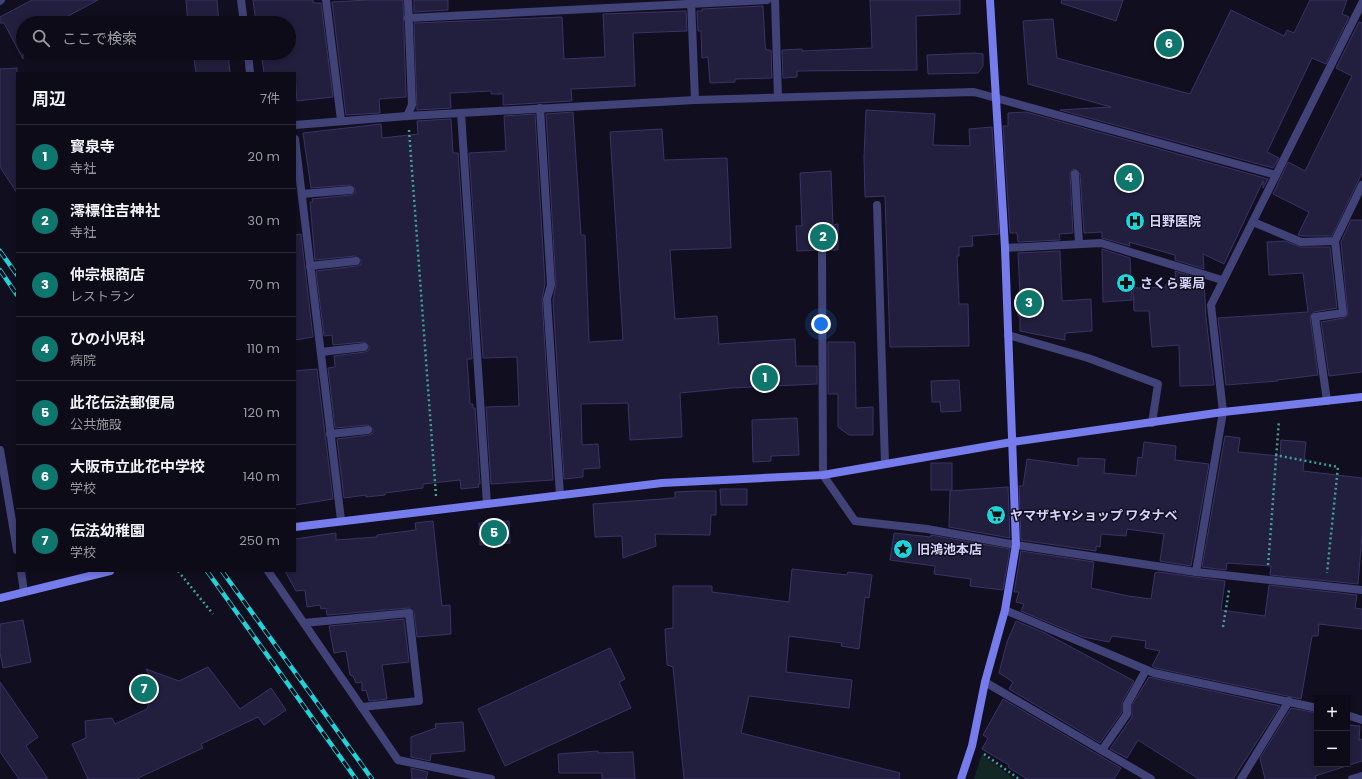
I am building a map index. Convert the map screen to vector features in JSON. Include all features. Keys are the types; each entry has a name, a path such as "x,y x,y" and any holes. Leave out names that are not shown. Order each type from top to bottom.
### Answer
{"street":[{"path":"241,0 243,16"},
{"path":"326,0 341,120"},
{"path":"407,116 412,105 408,0"},
{"path":"408,18 691,1 767,0"},
{"path":"775,0 778,97"},
{"path":"961,779 972,746 985,682 1005,610 1016,545 1005,248 990,0"},
{"path":"691,1 695,100"},
{"path":"1196,572 1223,412 1212,305 1222,280 1359,16 1362,3"},
{"path":"249,60 250,72"},
{"path":"296,125 341,120 695,100 974,92 1276,176"},
{"path":"540,108 551,285 547,299 560,495"},
{"path":"461,113 487,504"},
{"path":"296,147 341,520"},
{"path":"1075,174 1079,244"},
{"path":"1327,401 1315,317 1343,313 1335,241 1362,185"},
{"path":"302,194 350,190"},
{"path":"877,205 885,464"},
{"path":"1253,222 1301,242 1335,241"},
{"path":"1005,248 1101,243 1222,280"},
{"path":"822,250 823,475 855,521 927,529 1016,545 1196,572 1362,590"},
{"path":"310,266 356,261"},
{"path":"1008,335 1088,358 1158,384 1152,423"},
{"path":"321,352 364,347"},
{"path":"296,527 341,520 662,484 823,475 1012,442 1223,412 1362,397"},
{"path":"330,434 368,430"},
{"path":"0,450 16,544"},
{"path":"21,572 24,592"},
{"path":"0,598 106,572"},
{"path":"269,572 398,760 492,779"},
{"path":"1005,610 1154,673 1314,707"},
{"path":"304,623 409,613 419,701 362,707"},
{"path":"1102,750 1127,714 1127,704 1146,670"},
{"path":"985,682 1151,779"},
{"path":"1241,779 1289,701"},
{"path":"1350,716 1362,720"},
{"path":"1352,779 1362,776"}],"path":[{"path":"407,116 437,509"},
{"path":"1266,580 1274,489 1275,455 1281,406"},
{"path":"1275,455 1338,467 1330,555 1325,586"},
{"path":"179,572 213,614"},
{"path":"1224,627 1231,576"},
{"path":"972,746 1019,779"}],"green space":[{"path":"982,754 1014,779 974,779"}],"building":[{"path":"32,0 98,0 68,16 16,16 16,46 4,23 0,23 0,17"},
{"path":"186,0 217,0 218,16 187,16"},
{"path":"253,0 313,0 313,3 321,3 333,97 297,101 296,72 264,72 262,60 296,60 296,16 255,16"},
{"path":"403,0 406,97 379,99 380,113 346,115 332,2"},
{"path":"414,0 448,0 448,10 414,12"},
{"path":"870,0 960,0 960,14 916,16 917,70 797,71 797,77 783,78 782,50 802,49 802,51 872,48"},
{"path":"1062,0 1123,0 1116,21 1061,3"},
{"path":"1310,0 1347,0 1342,14 1349,17 1326,64 1312,58 1267,152 1279,158 1273,168 1060,110 1111,107 1028,84 1023,21 1053,19 1057,58 1190,94 1231,10 1284,36 1287,30 1294,33"},
{"path":"763,6 765,44 766,50 771,50 772,78 735,79 735,82 710,83 708,57 702,58 701,31 698,31 697,11 702,11 702,9"},
{"path":"686,11 687,31 633,33 635,86 571,89 572,101 503,105 503,94 491,94 491,91 450,93 451,108 417,110 414,23 562,17 564,59 605,57 603,14"},
{"path":"1359,22 1362,23 1362,173 1332,236 1298,235 1309,212 1273,194 1288,162 1305,171 1352,76 1336,68"},
{"path":"983,54 983,66 978,73 928,74 927,55"},
{"path":"194,60 229,60 230,72 196,72"},
{"path":"17,68 16,191 0,167 0,69"},
{"path":"866,110 935,114 933,145 970,146 969,129 992,127 999,234 972,236 973,246 959,247 959,256 957,256 959,304 968,304 969,346 890,347 885,196 865,197 864,157"},
{"path":"573,112 581,235 585,235 589,342 623,340 610,132 662,129 664,160 727,158 731,248 670,250 675,319 717,316 719,344 795,339 796,366 817,366 817,384 731,388 680,393 682,437 630,440 628,403 581,404 582,445 598,444 600,468 583,469 583,477 564,479 553,300 556,285 546,114"},
{"path":"1026,112 1268,179 1263,188 1263,181 1224,264 1203,254 1204,269 1175,260 1175,255 1129,242 1130,246 1102,238 1102,232 1084,233 1080,174 1075,169 1072,170 1070,174 1073,233 1059,234 1060,240 1018,242 1017,233 1010,233 1003,126 1008,126 1008,113"},
{"path":"535,114 545,284 542,299 553,480 491,484 486,407 519,406 517,357 483,358 469,153 506,151 504,116"},
{"path":"451,119 453,153 458,153 472,359 467,359 470,404 473,404 473,408 475,408 480,484 478,484 479,487 461,489 460,480 423,484 423,488 385,493 385,495 366,497 366,495 344,498 337,439 369,435 373,433 373,429 368,425 335,428 328,368 335,367 334,356 365,352 369,350 369,346 364,342 333,345 332,335 324,336 316,271 357,266 361,264 361,260 355,256 315,260 310,202 313,202 312,199 351,195 355,193 355,189 350,185 311,188 303,133 381,124 382,138 418,134 417,121"},
{"path":"831,171 833,225 838,224 838,250 828,250 825,245 822,245 817,247 816,250 797,251 796,226 802,226 800,173"},
{"path":"1351,220 1362,220 1362,372 1329,376 1321,322 1344,318 1348,315 1341,242"},
{"path":"301,234 313,337 296,340 296,235"},
{"path":"1285,241 1301,247 1330,247 1337,308 1314,312 1310,317 1318,375 1277,380 1278,381 1226,385 1218,318 1308,312 1303,273 1269,275 1267,242"},
{"path":"1102,249 1130,258 1132,300 1103,302"},
{"path":"1060,251 1062,301 1091,299 1092,331 1065,333 1065,340 1020,331 1020,316 1018,316 1017,295 1020,295 1018,253"},
{"path":"1175,271 1204,280 1206,318 1214,385 1180,386 1179,345 1152,347 1149,311 1134,311 1133,288 1166,287 1166,284 1176,284"},
{"path":"828,342 855,342 856,408 873,407 873,435 849,435 838,427 838,394 828,394"},
{"path":"317,369 333,499 296,505 296,371"},
{"path":"959,380 961,411 941,412 940,402 932,402 931,381"},
{"path":"797,418 799,455 771,456 771,461 753,462 752,420"},
{"path":"1225,436 1240,438 1238,452 1280,456 1281,440 1306,442 1303,471 1362,478 1362,535 1358,584 1270,575 1271,566 1227,563 1226,570 1202,567"},
{"path":"1144,442 1176,446 1175,460 1209,464 1191,566 1160,561 1164,534 1127,529 1126,536 1101,534 1100,547 1096,546 1096,551 1021,540 1019,486 1023,486 1027,459 1078,466 1078,458 1105,459 1104,473 1136,476 1138,457 1142,458"},
{"path":"931,463 952,463 952,490 931,490"},
{"path":"1008,487 1010,538 949,527 950,491"},
{"path":"720,489 747,489 747,505 721,505"},
{"path":"716,491 716,515 711,515 710,535 655,534 656,546 623,558 622,536 595,537 593,504 675,498 675,492"},
{"path":"433,521 442,606 450,605 451,634 417,637 414,612 409,608 327,615 326,608 321,609 320,605 307,607 305,590 296,591 286,572 296,572 296,539 336,533 336,540 377,537 377,535 416,530 415,523"},
{"path":"509,521 510,543 480,545 479,523"},
{"path":"894,533 931,537 931,535 1010,549 1003,590 970,586 971,579 934,574 935,566 890,560"},
{"path":"1021,551 1094,562 1091,588 1128,596 1151,599 1155,573 1158,572 1225,581 1221,610 1265,616 1269,585 1357,595 1355,608 1362,609 1362,629 1319,624 1318,636 1312,636 1301,699 1156,668 1152,666 1160,651 1145,648 1146,641 1112,636 1109,642 1083,637 1021,611 1024,604 1016,602 1019,592 1014,592"},
{"path":"792,569 847,575 848,572 872,575 869,598 865,597 859,649 841,646 842,643 789,636 786,672 852,680 849,708 749,696 741,733 900,773 899,779 684,779 673,667 667,665 665,629 673,628 673,586 712,586 712,592 789,602"},
{"path":"404,619 409,662 382,665 387,699 369,701 366,690 362,691 362,682 356,683 353,676 350,675 346,651 334,653 329,626"},
{"path":"23,620 31,662 3,668 0,653 0,624"},
{"path":"1016,621 1045,633 1134,681 1122,702 1122,712 1100,743 1009,689 1013,682 999,673 1007,642"},
{"path":"610,648 625,679 619,682 631,708 505,766 478,709"},
{"path":"208,667 240,709 271,688 286,710 264,725 258,717 201,744 203,748 136,779 88,779 72,744 86,738 85,721 112,718 115,724 147,709 155,687 146,669 179,681"},
{"path":"1149,677 1280,706 1233,779 1199,779 1138,740 1127,758 1110,749 1132,717 1132,705"},
{"path":"0,682 38,737 26,746 48,779 19,779 0,752"},
{"path":"1003,699 1121,768 1114,779 1027,779 1008,767 1009,765 982,749 988,738 983,735"},
{"path":"1291,708 1314,712 1314,767 1343,767 1315,776 1316,779 1265,779 1260,758"},
{"path":"463,722 465,751 431,754 430,761 411,757 411,737 436,728 435,724"},
{"path":"1350,725 1360,726 1359,740 1362,739 1362,761 1350,765"},
{"path":"598,751 598,753 633,752 635,779 602,779 602,773 559,773 558,754"},
{"path":"411,768 428,772 426,779 412,779"}],"railway":[{"path":"0,251 16,274"},
{"path":"0,270 16,294"},
{"path":"208,572 356,779"},
{"path":"223,572 372,779"}],"place":[{"name":"大阪市立此花中学校","path":"1169,44"},
{"name":"ひの小児科","path":"1129,178"},
{"name":"日野医院","path":"1135,221"},
{"name":"澪標住吉神社","path":"823,237"},
{"name":"さくら薬局","path":"1126,283"},
{"name":"仲宗根商店","path":"1029,303"},
{"name":"寳泉寺","path":"765,378"},
{"name":"ヤマザキYショップ ワタナベ","path":"996,515"},
{"name":"此花伝法郵便局","path":"494,533"},
{"name":"旧鴻池本店","path":"903,549"},
{"name":"伝法幼稚園","path":"144,689"}]}
